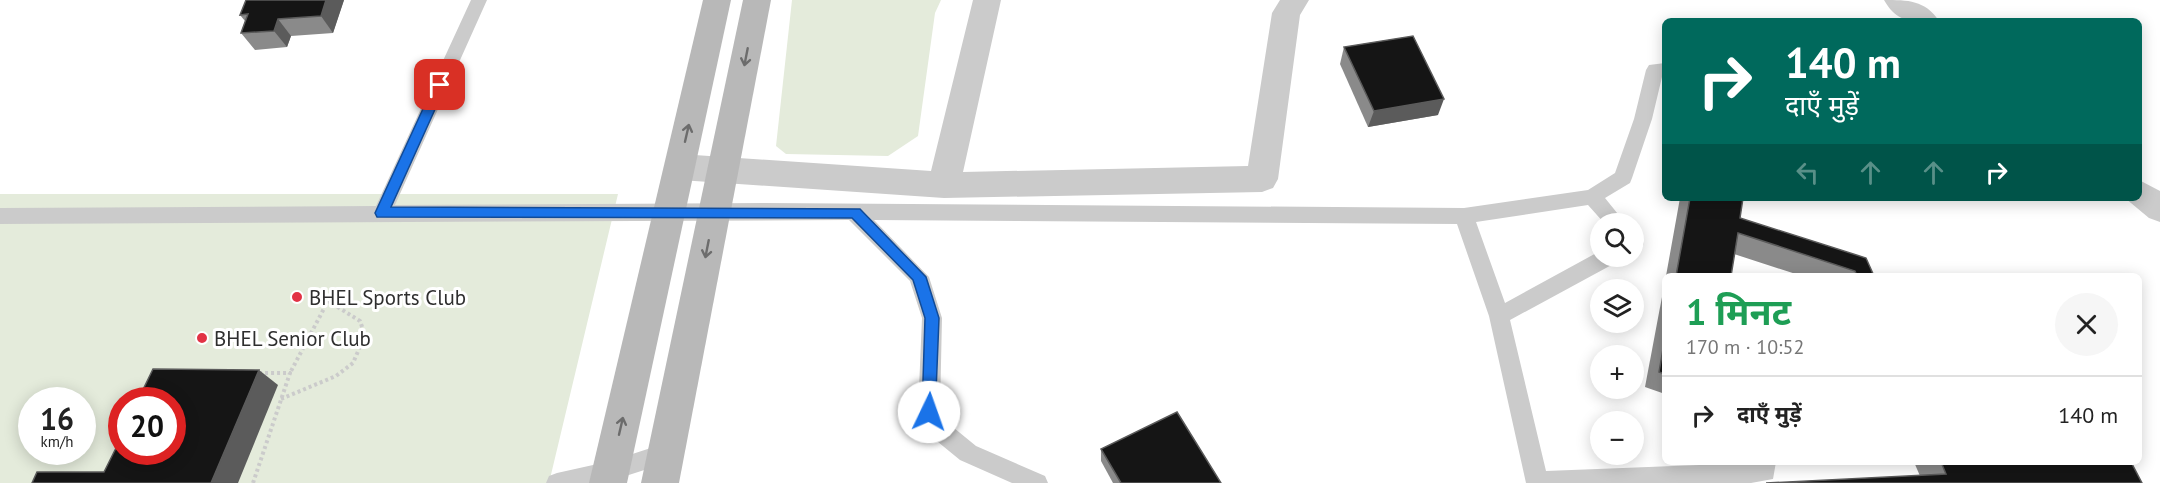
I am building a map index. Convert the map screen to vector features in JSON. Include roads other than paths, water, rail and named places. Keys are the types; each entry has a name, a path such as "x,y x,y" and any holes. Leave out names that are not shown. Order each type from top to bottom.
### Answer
{"main road":[{"path":"610,477 717,0"},
{"path":"663,468 757,0"}],"street":[{"path":"944,185 987,0"},
{"path":"680,167 724,168 944,185 1262,179 1286,13 1295,0"},
{"path":"1898,0 1920,18"},
{"path":"2142,195 2160,209"}],"lane":[{"path":"382,213 479,0"},
{"path":"0,216 670,212 1464,216 1592,197 1623,178 1643,119 1655,70 1662,70"},
{"path":"1592,197 1607,213"},
{"path":"855,213 920,277 932,318 929,412 945,435 968,453 1037,483"},
{"path":"1464,216 1500,316 1537,482 1765,472 1765,465"},
{"path":"1500,316 1590,267"},
{"path":"557,483 663,468"}],"place":[{"name":"BHEL Sports Club","path":"297,297"},
{"name":"BHEL Senior Club","path":"202,338"}]}
